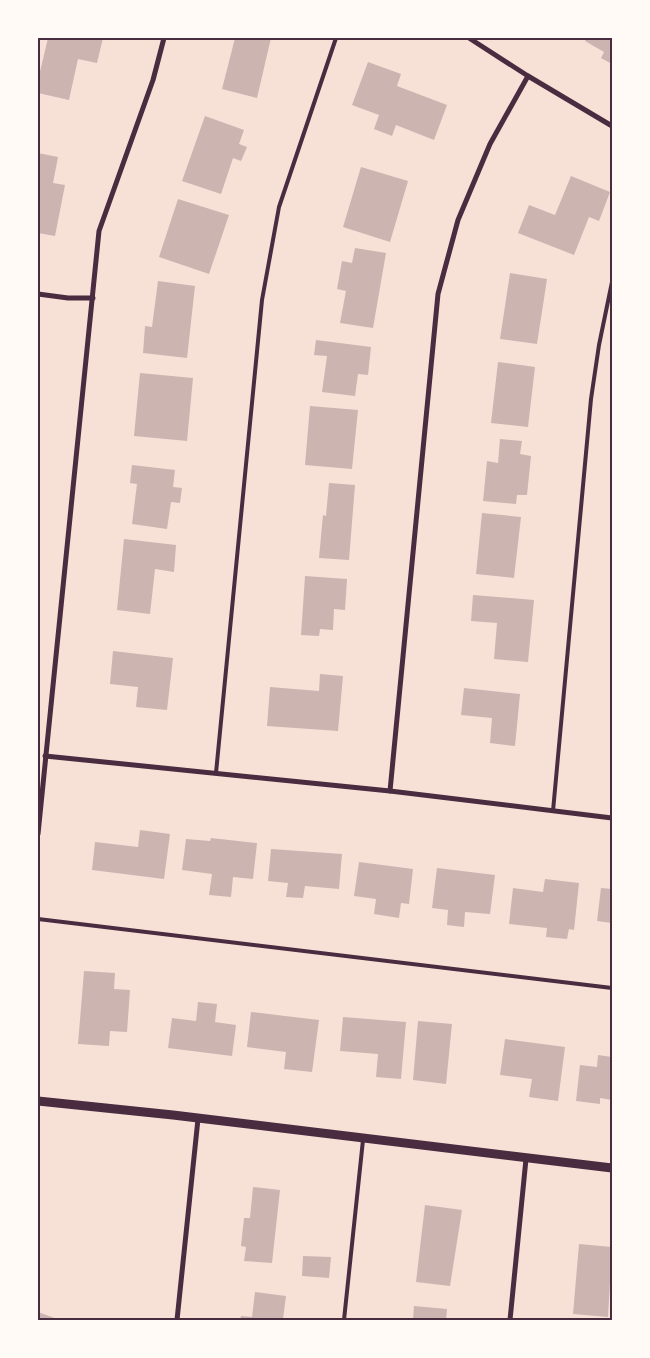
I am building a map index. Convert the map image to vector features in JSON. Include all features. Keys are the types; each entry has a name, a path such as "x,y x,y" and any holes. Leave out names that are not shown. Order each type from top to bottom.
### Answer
{"street":[{"path":"38,834 99,231 153,80 164,38"},
{"path":"469,38 612,126"},
{"path":"390,791 438,294 458,220 490,144 528,76"},
{"path":"38,294 68,298 92,298"},
{"path":"45,756 390,791 612,818"},
{"path":"38,1101 612,1168"},
{"path":"177,1320 198,1119"},
{"path":"510,1320 526,1159"}],"lane":[{"path":"216,773 262,300 279,207 336,38"},
{"path":"553,810 591,399 599,345 612,282"},
{"path":"38,919 612,988"},
{"path":"344,1320 363,1140"}],"building":[{"path":"48,38 103,38 97,63 78,59 69,100 38,93 38,80"},
{"path":"235,38 271,38 257,98 222,89"},
{"path":"587,38 612,38 612,64 601,58 604,52 585,41"},
{"path":"368,62 401,74 397,86 447,105 434,140 396,125 392,136 374,129 379,115 352,105"},
{"path":"205,116 244,130 239,144 247,147 241,161 233,158 221,194 182,181"},
{"path":"38,153 58,157 53,183 65,185 55,236 38,233"},
{"path":"361,167 408,181 390,242 343,227"},
{"path":"571,176 610,192 599,221 589,217 574,255 518,233 529,205 555,215"},
{"path":"178,199 229,215 209,274 159,257"},
{"path":"355,248 386,253 373,328 340,323 346,291 337,289 342,261 352,263"},
{"path":"510,273 547,279 537,344 500,339"},
{"path":"158,281 195,286 187,358 143,353 145,326 152,327"},
{"path":"316,340 371,347 368,375 358,374 355,396 322,392 327,356 314,355"},
{"path":"498,362 535,367 528,427 491,423"},
{"path":"140,373 193,378 187,441 134,436"},
{"path":"310,406 358,410 352,469 305,465"},
{"path":"500,439 522,441 520,454 531,456 527,495 517,495 516,504 483,501 487,461 498,463"},
{"path":"132,465 175,470 173,487 182,488 180,503 171,502 167,529 132,524 137,484 130,483"},
{"path":"329,483 355,485 349,560 319,558 323,515 326,516"},
{"path":"482,513 521,517 514,578 476,574"},
{"path":"124,539 176,545 174,572 155,569 150,614 117,610"},
{"path":"305,576 347,579 345,610 334,609 333,630 320,629 319,636 301,635"},
{"path":"473,595 534,600 528,662 494,659 497,623 471,621"},
{"path":"113,651 173,658 167,710 136,707 138,687 110,684"},
{"path":"320,674 343,676 338,731 267,726 270,687 319,691"},
{"path":"464,688 520,694 515,746 490,743 492,718 461,715"},
{"path":"140,830 170,834 164,879 92,870 95,842 138,847"},
{"path":"211,838 257,843 253,879 233,877 231,897 209,895 212,874 182,870 186,839 210,841"},
{"path":"271,849 342,854 339,889 305,886 303,898 286,897 288,883 268,881"},
{"path":"359,862 413,869 409,904 401,903 399,918 374,914 376,899 354,896"},
{"path":"437,868 495,875 490,914 465,912 464,927 447,925 448,910 432,908"},
{"path":"545,879 579,883 574,930 569,929 567,939 546,937 547,928 509,924 513,888 543,892"},
{"path":"601,888 612,889 612,923 597,921"},
{"path":"84,971 115,973 114,989 130,990 127,1032 110,1031 109,1046 78,1044"},
{"path":"198,1002 217,1004 215,1022 236,1025 232,1056 168,1048 172,1018 196,1021"},
{"path":"251,1012 319,1020 312,1072 284,1069 286,1052 247,1047"},
{"path":"343,1017 406,1022 401,1079 376,1077 378,1054 340,1051"},
{"path":"418,1021 452,1024 446,1084 413,1080"},
{"path":"505,1039 565,1047 558,1101 529,1097 532,1079 500,1075"},
{"path":"598,1055 612,1057 612,1100 600,1098 600,1104 576,1101 580,1065 597,1067"},
{"path":"253,1187 280,1190 272,1263 244,1261 246,1247 241,1246 244,1218 250,1218"},
{"path":"425,1205 462,1210 450,1286 416,1282"},
{"path":"579,1244 612,1247 608,1317 573,1314"},
{"path":"303,1256 331,1257 329,1278 302,1276"},
{"path":"255,1292 286,1296 283,1319 288,1320 240,1320 241,1316 252,1317"},
{"path":"414,1306 447,1309 446,1320 413,1320"},
{"path":"38,1312 60,1320 38,1320"}]}
